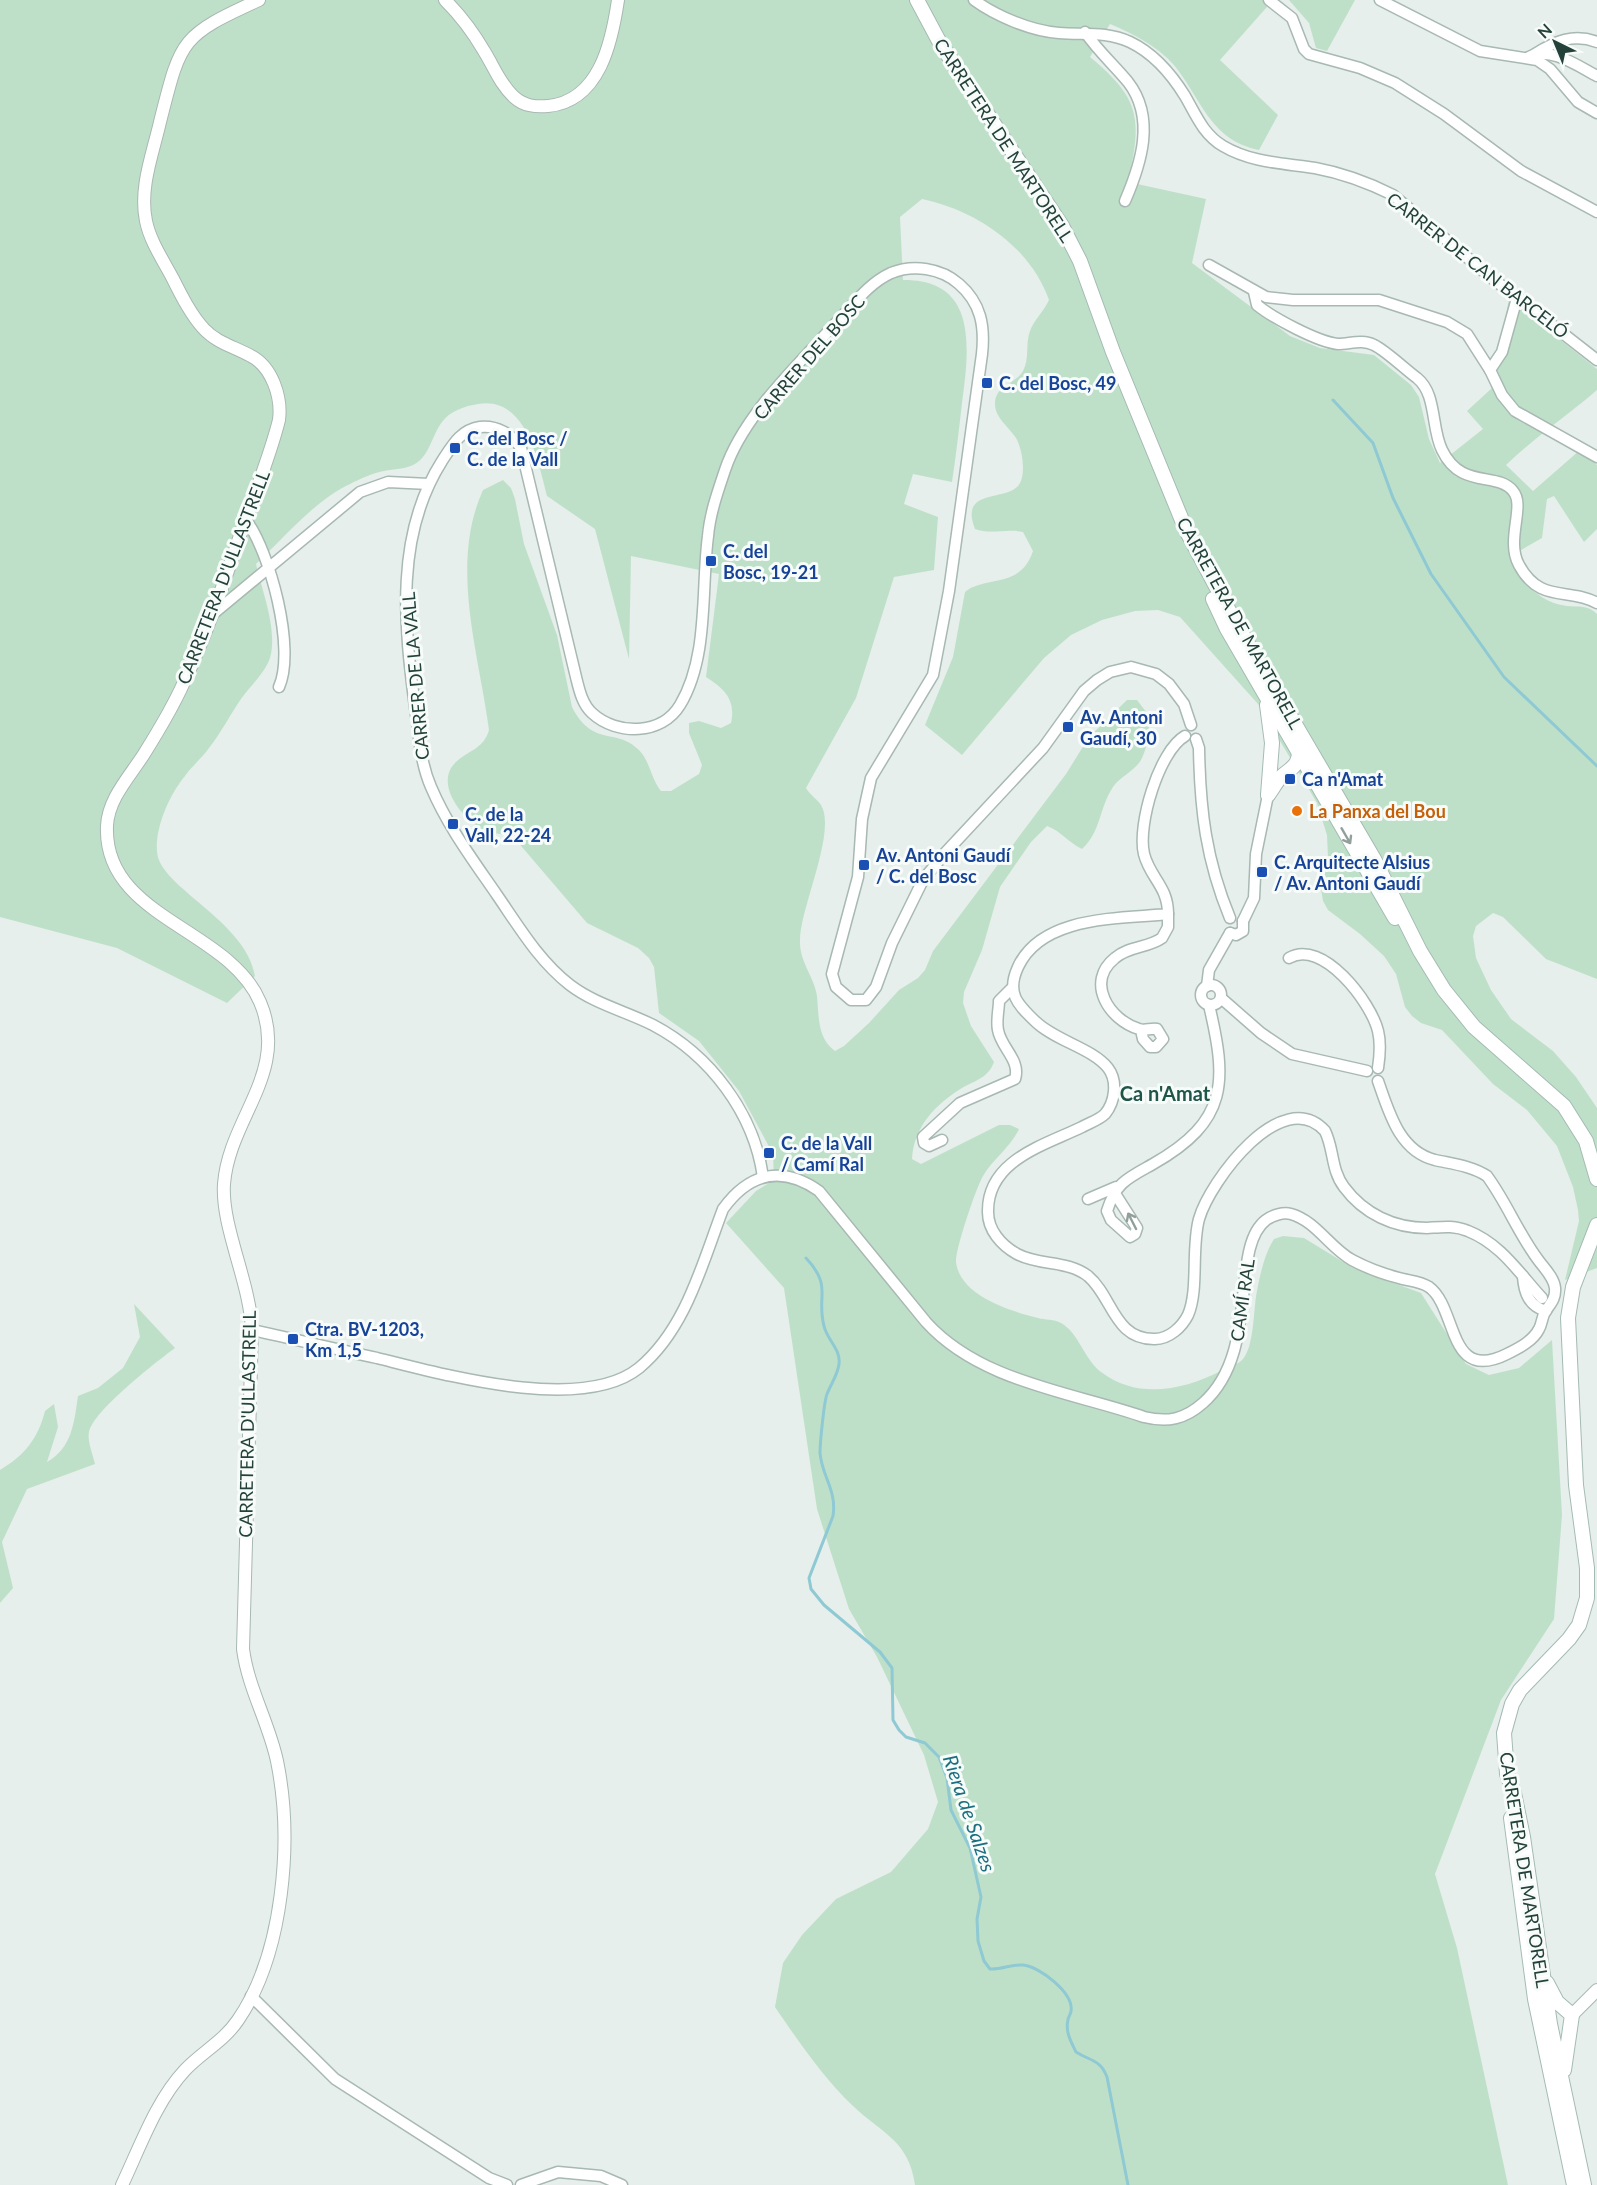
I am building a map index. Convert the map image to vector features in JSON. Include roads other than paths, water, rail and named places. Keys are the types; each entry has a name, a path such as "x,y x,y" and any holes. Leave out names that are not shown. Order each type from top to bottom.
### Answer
{"main road":[{"name":"CARRETERA DE MARTORELL","path":"917,0 940,43 1062,226 1080,261 1120,371 1186,530 1233,618 1389,887 1420,951 1444,990 1474,1027 1564,1106 1586,1141 1597,1179"},
{"path":"1186,530 1193,556 1209,591 1263,690 1405,934 1420,951"},
{"path":"1263,690 1271,727 1268,795"},
{"path":"1268,795 1298,761 1299,750 1292,718"},
{"path":"1269,758 1281,746 1289,745 1299,750 1322,771"},
{"path":"1269,758 1274,771 1304,776 1328,805"},
{"name":"CARRETERA DE MARTORELL","path":"1584,2185 1550,2024 1523,1837 1514,1793 1507,1774 1504,1733 1512,1704 1520,1690 1569,1639 1579,1625 1587,1598 1587,1568 1576,1485 1568,1318 1573,1287 1597,1225"},
{"path":"1507,1774 1507,1794 1535,1999 1574,2185"},
{"path":"1542,1974 1569,2018 1563,2084"},
{"path":"1535,1999 1556,2032 1561,2033 1569,2018"},
{"path":"1555,2100 1546,2034 1554,2014 1569,2018"}],"street":[{"name":"CARRETERA D'ULLASTRELL","path":"122,2185 172,2086 185,2070 231,2030 251,1996 275,1929 283,1878 277,1763 252,1689 243,1649 252,1330 244,1276 225,1201 225,1182 232,1152 263,1078 269,1054 264,1011 255,992 231,963 164,915 129,886 114,866 107,834 112,803 169,712 213,614 279,420 279,406 274,385 258,360 222,343 197,320 154,243 146,222 144,202 148,172 175,64 184,46 209,24 259,0"},
{"path":"445,0 479,42 503,85 519,101 539,107 562,102 593,79 608,48 618,0"},
{"name":"CARRER DE CAN BARCELÓ","path":"974,0 990,10 1041,29 1056,33 1113,35 1133,44 1152,57 1173,80 1209,135 1221,145 1256,160 1329,171 1393,195 1517,298 1597,360"},
{"path":"1269,0 1292,18 1304,49 1309,54 1360,69 1395,83 1444,114 1521,171 1597,212"},
{"path":"1380,0 1480,51 1557,57 1597,75"},
{"path":"1085,33 1130,84 1142,115 1143,155 1125,201"},
{"path":"1532,55 1565,39 1578,37 1597,42"},
{"path":"1532,55 1545,64 1578,102 1597,113"},
{"path":"1209,265 1254,292 1276,299 1379,300 1437,318 1464,331 1490,370 1502,395 1515,411 1597,457"},
{"name":"CARRER DEL BOSC","path":"429,484 452,445 468,430 493,427 518,443 525,462 576,677 585,705 602,721 619,728 654,726 679,707 686,692 699,642 706,587 708,534 716,496 726,466 764,405 869,287 880,279 907,269 929,270 946,275 968,293 982,320 984,330 949,591 933,675 871,778 862,819 858,877 833,965 832,981 845,996 858,1002 870,996 876,987 891,943 923,880 946,852 1043,748 1090,685 1110,672 1123,669 1148,670 1170,684 1184,704 1191,725 1185,729 1191,738"},
{"path":"1254,292 1257,305 1281,323 1329,342 1373,344 1417,378 1429,398 1442,450 1454,466 1475,478 1504,484 1515,492 1518,502 1513,550 1525,574 1544,590 1588,598 1597,603"},
{"path":"1490,370 1502,352 1517,298"},
{"path":"213,614 360,492 388,482 429,484"},
{"name":"CARRER DE LA VALL","path":"429,484 418,515 407,564 406,619 423,768 444,815 540,958 590,998 655,1026 689,1050 717,1077 742,1114 754,1139 763,1177"},
{"path":"246,520 254,531 269,567 285,645 285,669 279,687"},
{"path":"1141,1030 1120,1018 1107,1006 1101,992 1102,978 1108,965 1117,956 1162,938 1168,927 1168,899 1145,858 1143,822 1169,752 1191,738 1199,748 1202,826 1218,886 1230,918 1226,926 1230,933 1235,935 1242,932 1243,921 1254,898 1256,854 1268,795"},
{"path":"942,1140 929,1146 924,1143 923,1137 960,1103 1015,1079 1018,1071 998,1030 999,1000 1011,989 1022,959 1042,939 1055,931 1079,923 1168,914"},
{"path":"1230,918 1238,917 1243,921"},
{"path":"1088,1199 1115,1190 1173,1151 1210,1116 1221,1085 1220,1052 1209,1005 1201,996 1207,986 1209,970 1230,933"},
{"path":"1011,989 1014,996 1038,1024 1107,1067 1111,1073 1114,1095 1104,1115 1034,1148 1011,1163 994,1187 988,1204 989,1222 1001,1242 1020,1256 1066,1266 1089,1277 1101,1291 1123,1328 1130,1334 1145,1339 1163,1338 1183,1324 1191,1307 1193,1295 1197,1227 1204,1205 1214,1186 1224,1170 1249,1143 1275,1126 1300,1120 1315,1122 1325,1131 1336,1174 1346,1189 1369,1212 1399,1225 1446,1226 1466,1230 1494,1245 1523,1276 1527,1296 1542,1306 1549,1288 1541,1265 1488,1176 1477,1169 1423,1156 1406,1142 1397,1130 1378,1081 1369,1081 1380,1044 1378,1029 1366,1004 1334,968 1310,954 1296,954 1289,958"},
{"path":"1207,986 1218,987 1221,998 1261,1033 1292,1054 1373,1070"},
{"path":"1209,1005 1216,1004 1221,998"},
{"name":"CAMÍ RAL","path":"763,1177 780,1175 800,1179 819,1191 926,1322 953,1347 1004,1374 1160,1421 1185,1416 1206,1400 1227,1373 1234,1356 1241,1326 1250,1248 1254,1235 1267,1219 1284,1213 1306,1221 1351,1260 1386,1274 1427,1285 1440,1298 1459,1347 1475,1358 1493,1359 1523,1344 1538,1331 1542,1306"},
{"path":"252,1330 475,1381 554,1389 595,1387 611,1383 637,1370 669,1335 692,1291 723,1209 742,1187 763,1177"},
{"path":"1569,2018 1597,1990"},
{"path":"251,1996 335,2079 489,2178 507,2185"},
{"path":"521,2185 558,2172 602,2176 622,2185"}],"waterway":[{"path":"1333,400 1373,443 1393,498 1431,574 1504,677 1597,766"},
{"name":"Riera de Salzes","path":"806,1258 819,1277 824,1326 839,1359 837,1372 826,1398 820,1448 821,1462 833,1499 833,1516 809,1578 811,1589 824,1605 880,1652 892,1668 893,1720 906,1737 925,1743 939,1757 947,1778 951,1810 970,1848 981,1897 977,1919 978,1941 984,1961 990,1969 1023,1965 1038,1970 1067,1996 1071,2011 1067,2028 1074,2048 1076,2052 1098,2064 1107,2077 1128,2185"}],"place":[{"name":"C. del Bosc, 49","path":"987,383"},
{"name":"C. del Bosc / C. de la Vall","path":"455,448"},
{"name":"C. del Bosc, 19-21","path":"711,561"},
{"name":"Av. Antoni Gaudí, 30","path":"1068,727"},
{"name":"Ca n'Amat","path":"1290,779"},
{"name":"La Panxa del Bou","path":"1297,811"},
{"name":"C. de la Vall, 22-24","path":"453,824"},
{"name":"Av. Antoni Gaudí / C. del Bosc","path":"864,865"},
{"name":"C. Arquitecte Alsius / Av. Antoni Gaudí","path":"1262,872"},
{"name":"C. de la Vall / Camí Ral","path":"769,1153"},
{"name":"Ctra. BV-1203, Km 1,5","path":"293,1339"}],"district":[{"name":"Ca n'Amat","path":"1165,1093"}]}
